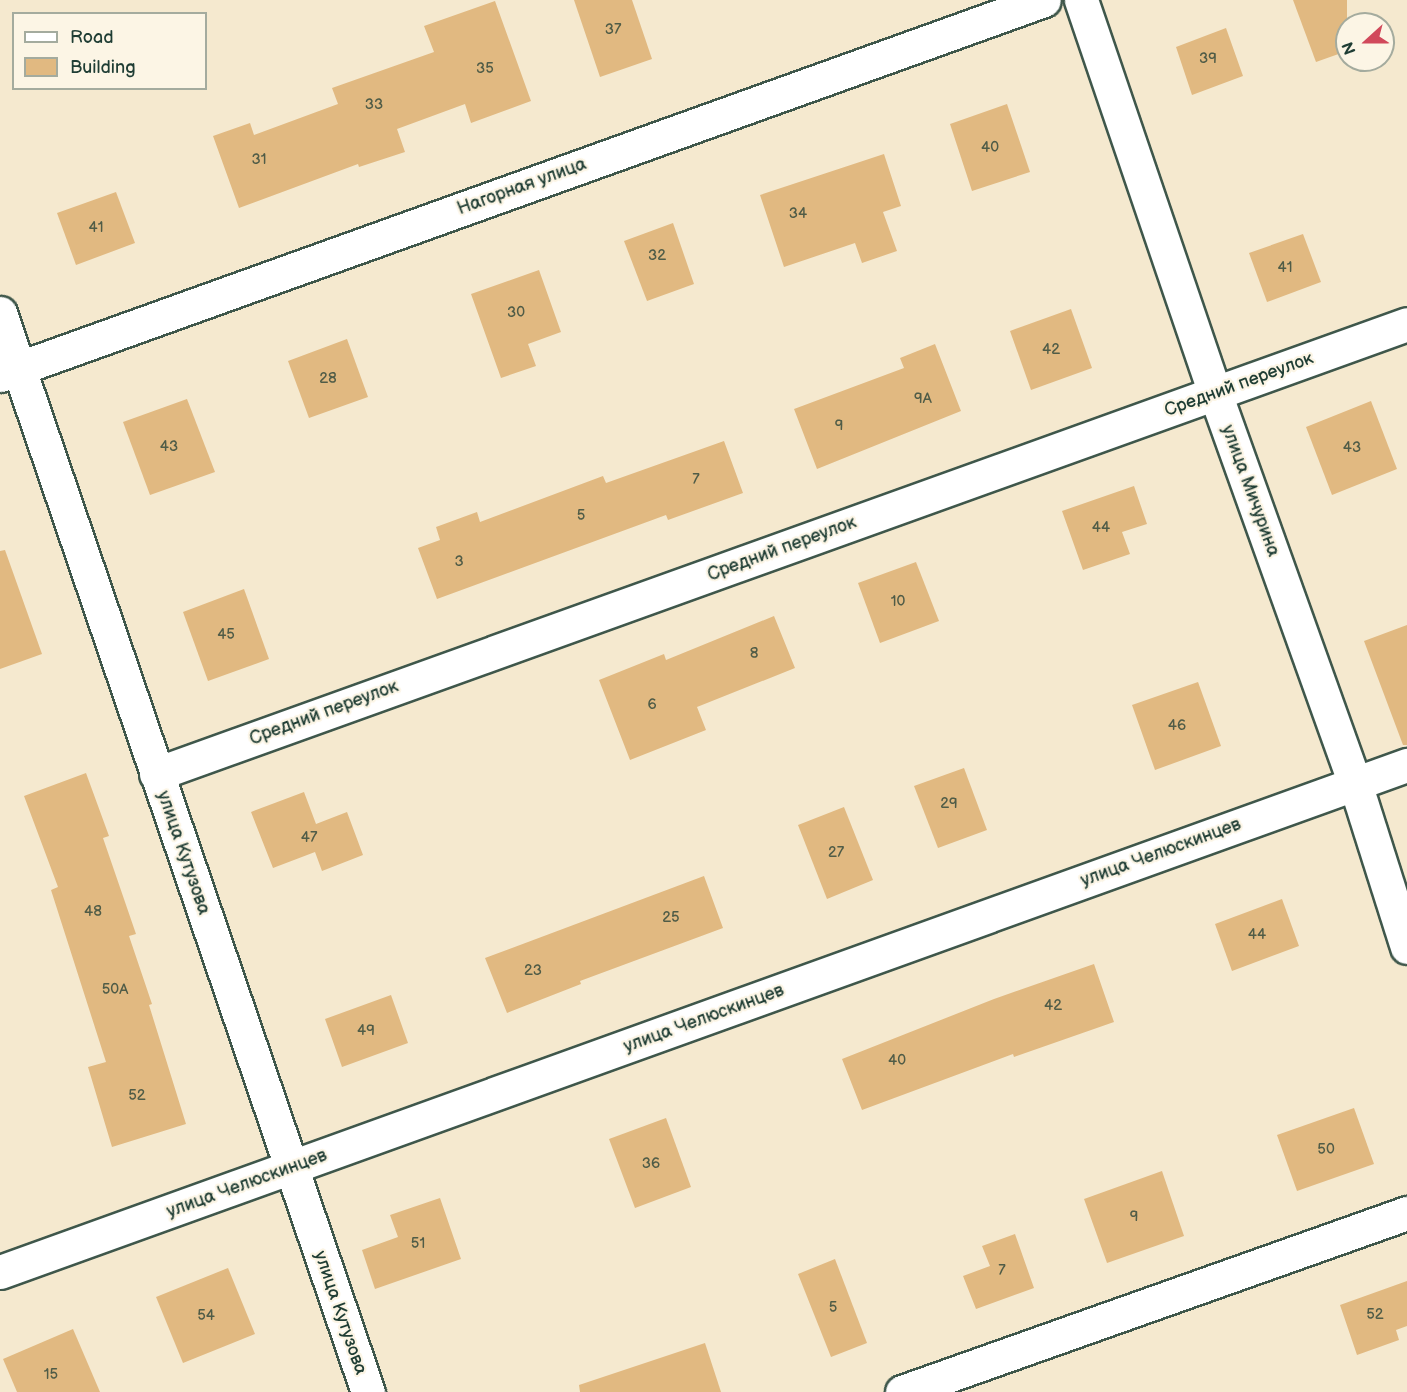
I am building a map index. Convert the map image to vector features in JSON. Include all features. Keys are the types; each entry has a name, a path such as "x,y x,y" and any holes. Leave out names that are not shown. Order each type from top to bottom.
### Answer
{"street":[{"name":"Нагорная улица","path":"9,372 1044,0"},
{"name":"улица Мичурина","path":"1082,0 1215,393 1355,783 1407,947"},
{"name":"улица Кутузова","path":"0,313 9,372 156,774 368,1392"},
{"name":"Средний переулок","path":"156,774 1407,324"},
{"name":"улица Челюскинцев","path":"0,1272 1407,765"},
{"path":"902,1392 1407,1213"}],"building":[{"path":"574,0 632,0 652,59 600,77"},
{"path":"1293,0 1347,0 1347,12 1335,12 1335,55 1316,62"},
{"path":"495,1 531,101 471,123 465,104 397,129 405,152 359,167 358,164 239,208 213,136 250,123 254,135 338,104 332,88 434,52 424,26"},
{"path":"1226,28 1243,76 1192,95 1176,47"},
{"path":"1007,104 1030,172 972,191 950,124"},
{"path":"884,154 901,206 883,212 897,251 862,263 855,243 784,267 760,195"},
{"path":"116,192 135,243 76,265 57,213"},
{"path":"673,223 694,284 647,301 624,241"},
{"path":"1303,234 1321,282 1267,302 1249,253"},
{"path":"539,270 561,332 528,344 536,366 501,378 471,294"},
{"path":"1071,309 1092,368 1031,390 1010,331"},
{"path":"347,339 368,397 309,418 288,361"},
{"path":"935,344 961,411 817,469 794,409 904,368 900,358"},
{"path":"187,399 215,472 150,495 123,422"},
{"path":"1371,401 1397,469 1332,495 1306,427"},
{"path":"724,441 743,493 668,520 666,515 437,599 418,548 440,540 436,527 477,512 480,522 603,476 606,483"},
{"path":"1134,486 1147,524 1122,532 1130,554 1083,570 1062,511"},
{"path":"5,550 42,654 0,669 0,551"},
{"path":"916,562 939,621 880,643 858,583"},
{"path":"244,589 269,659 208,681 183,612"},
{"path":"774,616 795,668 697,707 706,730 630,760 599,680 664,654 666,660"},
{"path":"1407,625 1407,745 1403,745 1364,641"},
{"path":"1198,682 1221,746 1155,770 1132,705"},
{"path":"964,768 987,830 938,848 914,786"},
{"path":"86,773 109,836 103,838 136,934 129,936 152,1004 149,1005 186,1124 112,1147 88,1067 106,1062 51,890 58,887 24,796"},
{"path":"304,792 316,824 347,812 363,855 322,871 315,852 273,868 251,812"},
{"path":"844,807 873,880 827,899 798,825"},
{"path":"704,876 723,928 580,981 581,984 507,1013 485,958"},
{"path":"1282,899 1299,946 1232,971 1215,924"},
{"path":"1094,964 1114,1022 1014,1057 1013,1054 862,1110 842,1059 994,999"},
{"path":"391,995 408,1043 342,1067 325,1019"},
{"path":"1354,1108 1374,1164 1297,1191 1277,1135"},
{"path":"666,1118 691,1187 635,1208 609,1139"},
{"path":"1162,1171 1184,1236 1107,1263 1084,1199"},
{"path":"440,1198 461,1259 375,1289 362,1250 398,1237 390,1215"},
{"path":"1015,1234 1034,1288 976,1309 963,1276 990,1266 982,1246"},
{"path":"835,1259 867,1343 831,1357 798,1274"},
{"path":"228,1268 255,1334 183,1363 156,1297"},
{"path":"1407,1281 1407,1326 1396,1330 1399,1340 1357,1355 1340,1305"},
{"path":"73,1329 100,1392 17,1392 3,1359"},
{"path":"705,1343 721,1392 580,1392 579,1385"}]}
